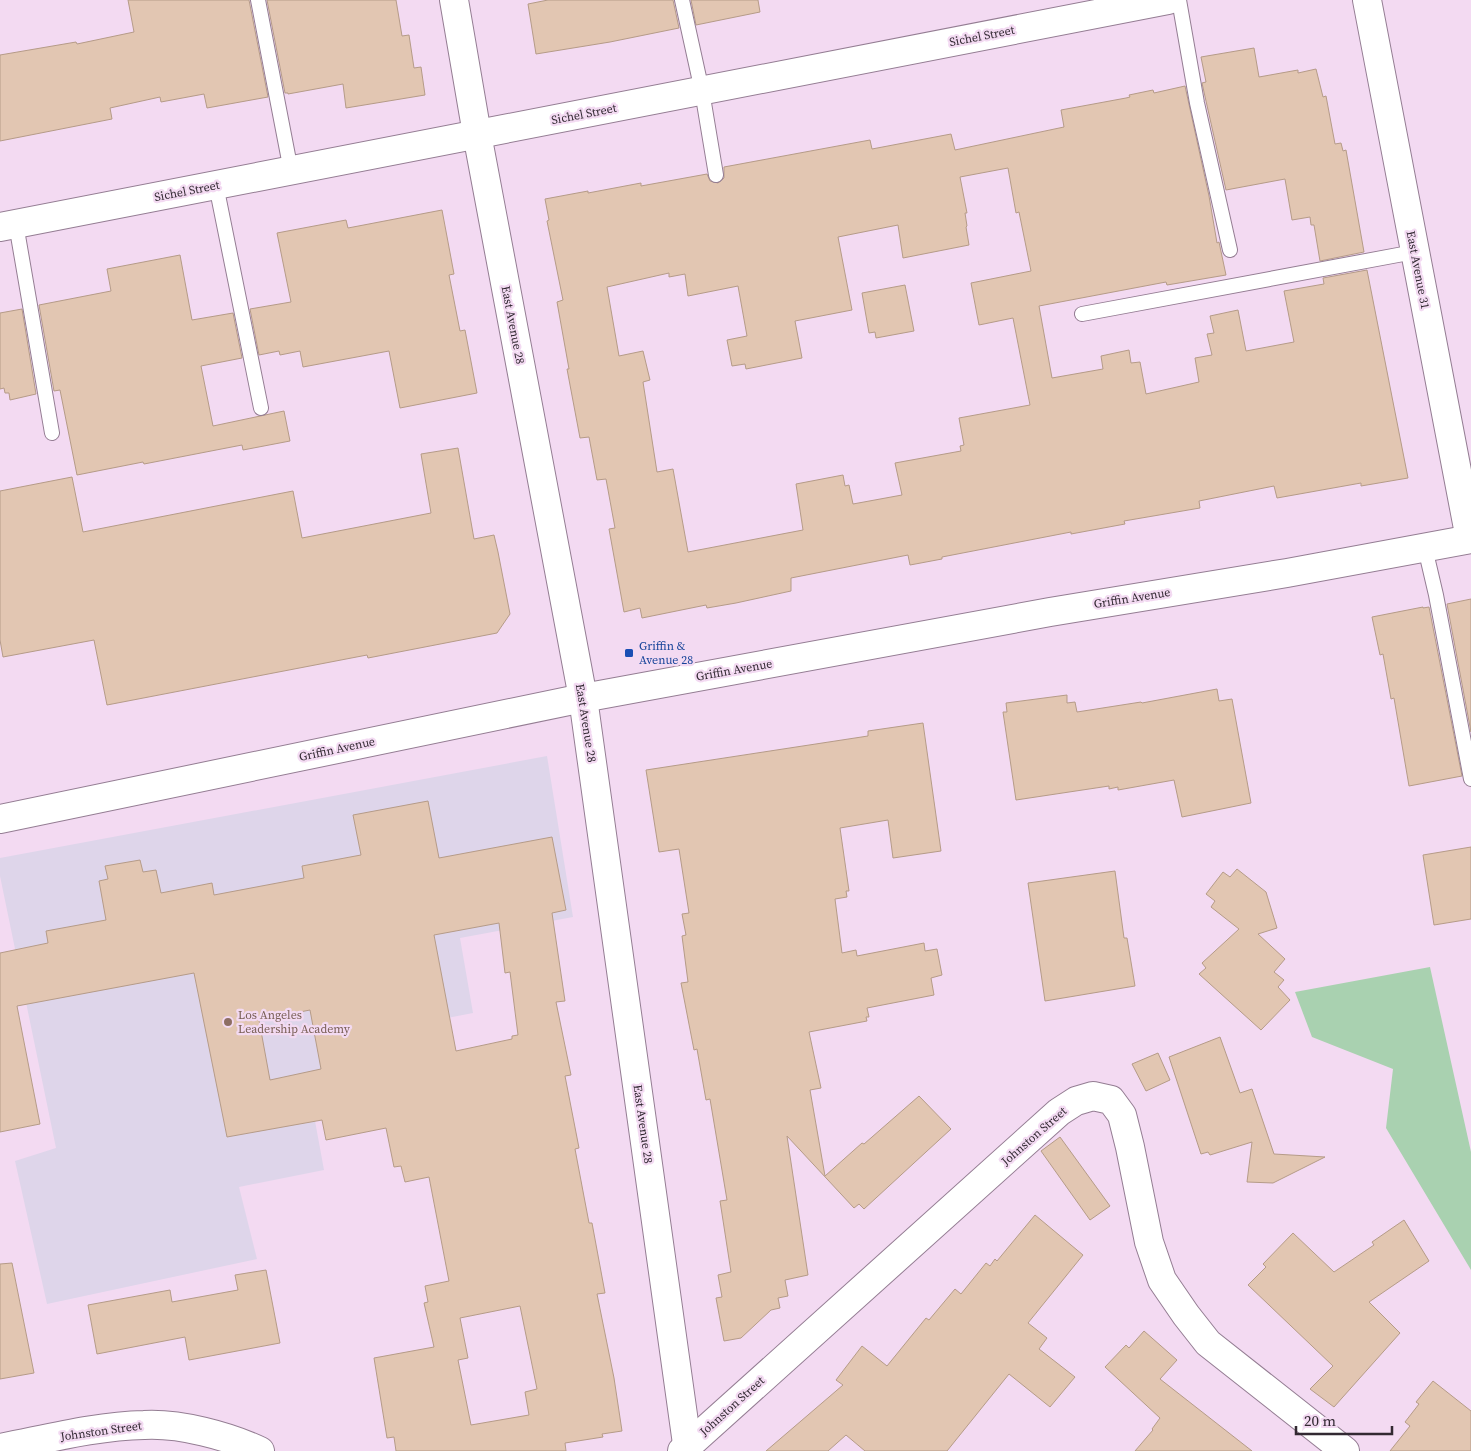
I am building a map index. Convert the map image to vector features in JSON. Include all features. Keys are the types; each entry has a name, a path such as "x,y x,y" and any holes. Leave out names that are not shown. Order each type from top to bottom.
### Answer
{"street":[{"name":"East Avenue 28","path":"454,0 477,134 583,698 686,1449"},
{"name":"Sichel Street","path":"8,226 1168,0"},
{"name":"East Avenue 31","path":"1367,0 1414,252 1471,539"},
{"name":"Griffin Avenue","path":"0,819 583,698 1050,612 1287,573 1471,539"},
{"name":"Johnston Street","path":"686,1449 1059,1112 1076,1101 1094,1096 1111,1100 1122,1115 1149,1242 1162,1280 1186,1315 1208,1343 1345,1451"},
{"name":"Johnston Street","path":"0,1448 95,1430 146,1424 194,1430 242,1443 260,1451"}],"lane":[{"path":"258,0 291,171"},
{"path":"682,0 702,91 716,175"},
{"path":"1179,0 1197,103 1230,250"},
{"path":"216,185 261,408"},
{"path":"8,226 52,433"},
{"path":"1082,314 1414,252"},
{"path":"1425,548 1436,595 1471,779"}],"shaded area":[{"name":"Los Angeles Leadership Academy","path":"547,756 573,917 460,938 473,1013 380,1031 315,1121 324,1170 239,1187 257,1259 47,1304 15,1161 56,1148 0,876 0,858"}],"green space":[{"path":"1430,967 1471,1152 1471,1270 1386,1128 1393,1069 1312,1037 1295,992"}],"building":[{"path":"128,0 249,0 268,97 207,108 204,94 161,102 160,97 110,108 112,119 0,141 0,55 76,42 77,44 134,32"},
{"path":"267,0 396,0 402,36 409,35 414,68 421,67 425,95 346,108 343,84 285,93"},
{"path":"548,0 673,0 679,28 536,54 528,4"},
{"path":"691,0 758,0 760,12 696,25"},
{"path":"1254,48 1259,77 1298,70 1298,73 1316,69 1323,97 1326,96 1335,144 1341,143 1343,151 1346,150 1364,252 1320,261 1314,225 1311,225 1310,217 1292,220 1285,179 1226,190 1202,83 1206,82 1201,57"},
{"path":"1185,86 1209,196 1217,243 1219,242 1226,275 1167,285 1166,282 1039,306 1052,378 1103,369 1101,356 1129,350 1131,363 1140,362 1146,394 1199,382 1195,358 1212,355 1207,334 1214,333 1210,316 1238,310 1246,351 1294,342 1284,291 1324,284 1323,278 1367,270 1408,478 1361,486 1361,483 1277,498 1274,486 1199,501 1200,508 1124,521 1125,524 1071,534 1071,532 942,557 942,559 910,565 908,555 791,578 791,591 736,603 707,608 706,605 642,618 640,608 624,612 609,529 615,528 606,479 597,480 589,437 580,438 557,302 563,300 547,221 549,220 545,199 641,183 641,186 707,174 710,181 718,183 724,178 724,167 870,140 872,149 951,134 955,150 1064,127 1061,110 1126,98 1130,97 1129,95 1153,90 1154,93","holes":["1008,168 1016,213 1019,212 1031,271 971,283 979,325 1013,318 1030,405 959,418 964,445 960,446 961,451 895,463 902,495 853,504 849,485 845,486 843,475 796,484 803,530 688,552 673,469 657,472 643,382 650,380 643,351 619,356 607,287 669,273 669,277 685,274 688,296 738,286 747,336 727,340 732,366 745,364 746,369 802,358 795,321 852,310 838,237 898,225 903,258 969,245 965,213 967,213 960,177"]},
{"path":"442,210 454,274 449,275 460,331 465,330 477,393 400,408 389,351 303,367 300,351 280,355 279,351 259,355 250,309 291,302 277,233 346,220 348,228"},
{"path":"180,255 192,320 233,313 242,358 201,366 213,426 284,411 290,441 243,450 242,445 77,475 60,390 54,391 39,305 111,291 107,269"},
{"path":"905,285 914,331 876,338 875,332 869,333 862,293"},
{"path":"22,309 36,394 10,400 9,393 5,393 4,388 0,389 0,313"},
{"path":"458,448 474,539 494,535 498,552 510,614 497,633 368,658 367,655 107,705 94,640 3,657 0,640 0,491 72,477 83,532 293,491 302,538 431,513 421,454"},
{"path":"1471,599 1471,732 1447,604"},
{"path":"1429,607 1462,776 1409,786 1394,698 1391,699 1383,654 1380,655 1372,617"},
{"path":"1217,689 1219,701 1232,699 1251,803 1182,817 1174,780 1118,790 1118,787 1109,789 1109,786 1016,800 1003,712 1007,712 1006,703 1067,695 1067,703 1075,702 1077,712 1142,703"},
{"path":"923,723 941,851 893,858 888,820 840,828 849,891 846,891 847,897 835,899 842,953 856,950 857,956 924,943 925,951 937,949 942,975 931,978 934,995 867,1008 869,1017 866,1017 867,1021 809,1032 821,1088 810,1090 825,1176 919,1096 951,1129 864,1209 859,1204 854,1208 787,1136 808,1275 785,1280 788,1296 778,1298 780,1308 771,1310 741,1338 724,1341 716,1298 722,1297 718,1275 731,1272 720,1201 727,1200 710,1099 706,1100 697,1049 694,1050 681,983 688,982 682,936 686,935 682,914 689,913 679,849 659,852 646,770 868,736 868,731"},
{"path":"428,801 439,858 552,837 566,910 552,913 565,1001 556,1002 571,1075 565,1076 579,1148 575,1149 589,1223 592,1223 605,1293 597,1294 614,1378 622,1431 602,1434 603,1437 565,1443 566,1451 396,1451 394,1437 387,1438 374,1358 434,1347 424,1303 428,1302 425,1286 449,1281 429,1177 405,1182 401,1166 394,1167 386,1128 326,1140 322,1120 227,1137 194,973 17,1006 40,1124 0,1132 0,953 48,943 46,931 106,920 99,881 108,879 105,866 140,860 143,872 156,870 161,893 212,883 214,895 304,878 302,866 361,855 353,815","holes":["499,923 505,973 510,972 518,1035 512,1036 512,1039 456,1051 434,935","310,1010 321,1069 270,1080 259,1020","520,1306 537,1389 525,1392 529,1415 471,1425 458,1360 468,1358 460,1318"]},
{"path":"1471,847 1471,919 1434,925 1423,855"},
{"path":"1237,869 1266,892 1277,928 1258,934 1285,959 1274,972 1284,980 1278,987 1290,1000 1261,1030 1199,974 1206,968 1202,963 1239,929 1211,907 1215,901 1206,894 1223,872 1230,877"},
{"path":"1115,871 1124,938 1127,938 1135,986 1045,1001 1028,883"},
{"path":"1220,1037 1240,1093 1252,1089 1274,1154 1325,1157 1273,1183 1247,1182 1252,1142 1210,1155 1208,1152 1201,1154 1169,1057"},
{"path":"1158,1053 1170,1080 1146,1091 1132,1064"},
{"path":"1060,1137 1110,1206 1090,1220 1041,1151"},
{"path":"1035,1215 1083,1255 1028,1323 1047,1338 1039,1349 1075,1377 1050,1407 1009,1374 947,1451 865,1451 846,1435 828,1451 766,1451 843,1385 836,1380 862,1346 887,1366 926,1318 929,1320 955,1289 961,1294 986,1263 990,1266 995,1259 997,1261"},
{"path":"1404,1220 1429,1261 1369,1302 1400,1333 1334,1407 1310,1389 1333,1366 1248,1285 1266,1267 1263,1264 1293,1233 1334,1272 1374,1245 1372,1242"},
{"path":"12,1263 34,1373 0,1379 0,1264"},
{"path":"266,1270 280,1343 189,1360 185,1337 97,1354 88,1305 170,1290 172,1302 238,1290 235,1275"},
{"path":"1144,1331 1177,1360 1160,1379 1252,1451 1135,1451 1153,1430 1160,1418 1105,1367 1126,1345 1129,1348"},
{"path":"1433,1381 1471,1411 1471,1451 1390,1451 1410,1426 1405,1422 1419,1404 1416,1402"}],"place":[{"name":"Griffin & Avenue 28","path":"629,653"},
{"name":"Los Angeles Leadership Academy","path":"228,1022"}]}
